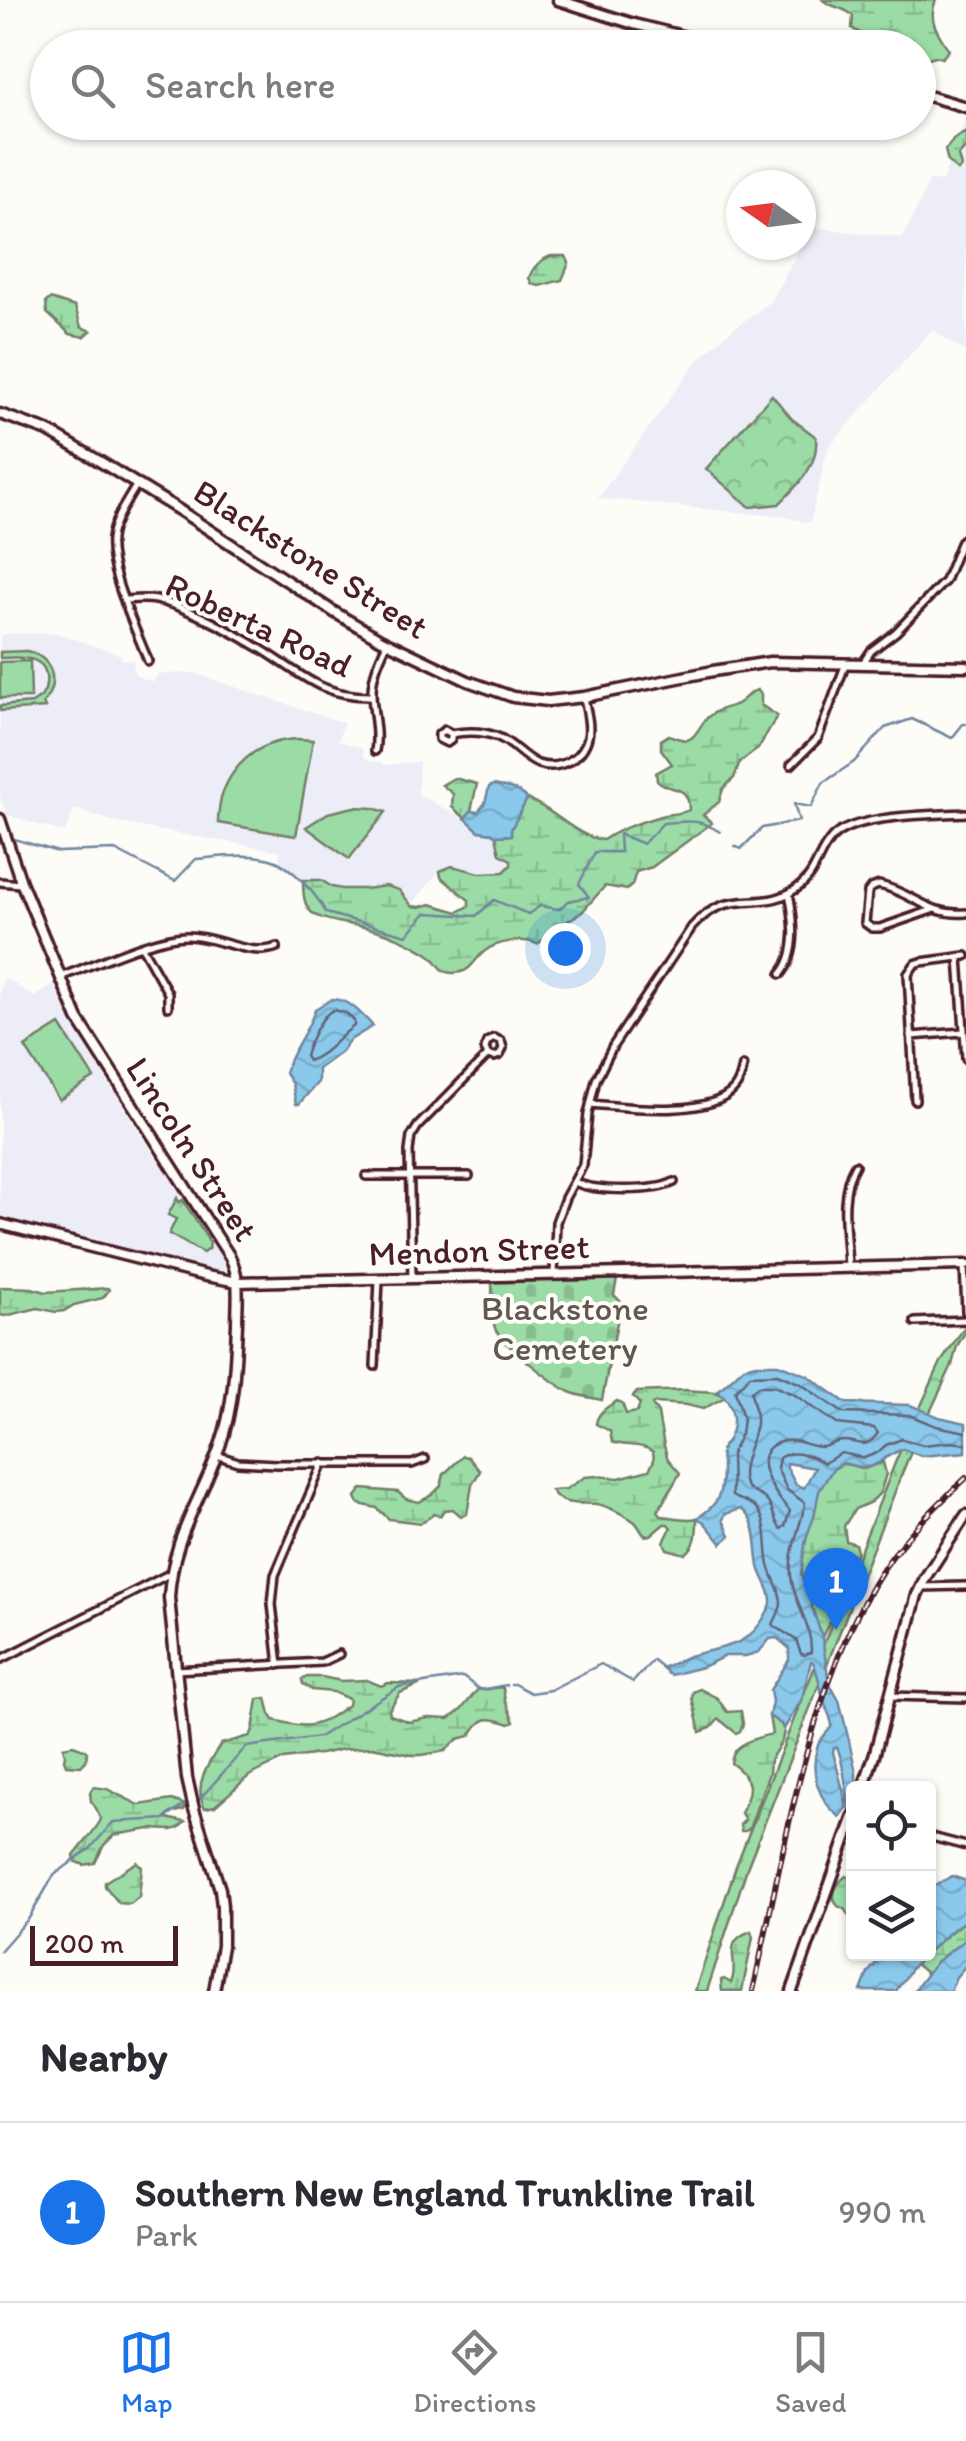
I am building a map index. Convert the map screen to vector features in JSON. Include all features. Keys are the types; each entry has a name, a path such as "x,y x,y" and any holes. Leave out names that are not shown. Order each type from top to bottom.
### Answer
{"main road":[{"path":"558,0 658,30"},
{"path":"936,99 966,107"},
{"name":"Blackstone Street","path":"0,414 48,432 137,484 386,643 513,698 548,701 584,697 759,663 966,666"},
{"name":"Lincoln Street","path":"0,819 60,977 87,1035 238,1272 234,1386 228,1420 182,1530 171,1573 168,1610 188,1784 220,1889 222,1946 214,1991"},
{"name":"Mendon Street","path":"0,1224 238,1282 965,1265"},
{"path":"865,1781 920,1587 966,1515"},
{"path":"792,1991 846,1837"}],"street":[{"path":"137,484 115,522 110,548 112,566 148,661"},
{"path":"863,663 945,581 966,537"},
{"name":"Roberta Road","path":"125,600 154,599 170,604 243,638 322,688 348,696 372,696"},
{"path":"375,751 372,696 386,643"},
{"path":"792,766 818,738 846,663"},
{"path":"451,734 475,732 496,736 532,761 563,764 585,746 589,730 584,697"},
{"path":"554,1275 556,1222 585,1158 596,1080 613,1046 699,919 721,905 789,893 812,874 830,839 846,828 891,818 966,813"},
{"path":"0,882 23,884"},
{"path":"932,910 879,885 868,892 866,923 880,928 932,910 966,913"},
{"path":"781,974 788,963 794,926 789,893"},
{"path":"60,977 162,940 186,936 262,951 277,947"},
{"path":"142,947 168,993 168,1007"},
{"path":"915,1100 908,980 911,968 928,960 962,956 966,1059"},
{"path":"911,1036 965,1032"},
{"path":"412,1279 409,1145 413,1134 488,1054"},
{"path":"590,1104 699,1106 733,1090 742,1066"},
{"path":"848,1267 846,1190 855,1165"},
{"path":"366,1176 469,1176"},
{"path":"575,1182 592,1188 659,1188 674,1182"},
{"path":"965,1265 966,1312"},
{"path":"375,1366 379,1280"},
{"path":"915,1322 966,1320"},
{"path":"216,1456 238,1462 276,1464 412,1464 425,1458"},
{"path":"279,1664 272,1604 275,1576 323,1463"},
{"path":"0,1660 171,1573"},
{"path":"920,1587 966,1586"},
{"path":"174,1670 322,1662 338,1654"},
{"path":"890,1696 966,1698"},
{"path":"936,1838 966,1846"}],"shaded area":[{"path":"966,117 966,352 932,330 828,448 810,523 785,517 598,498 697,361 770,302 794,260 816,260 816,227 903,238 930,180 942,182"},
{"path":"57,633 133,660 134,673 145,680 153,681 159,674 193,673 344,723 338,741 362,748 364,757 374,762 384,765 419,761 418,794 464,819 549,846 538,891 441,869 391,930 279,866 280,851 123,824 74,809 65,833 7,815 0,798 0,634"},
{"path":"3,979 35,997 55,983 78,1032 136,1127 226,1263 224,1271 0,1217"}],"green space":[{"path":"823,0 936,0 933,20 949,50 942,58 936,56 936,30 855,30 850,13"},
{"path":"966,132 966,147 958,156 958,171 948,162 945,150"},
{"path":"551,256 566,256 569,263 562,280 532,284 529,278 533,270"},
{"path":"50,299 75,307 81,327 91,331 84,337 70,334 47,313 46,302"},
{"path":"772,395 792,419 816,437 816,447 806,474 779,504 750,507 706,469"},
{"path":"27,651 43,659 51,672 45,708 0,711 0,706 32,703 45,690 45,670 41,664 27,658 0,658 0,652"},
{"path":"30,661 31,698 0,698 0,662"},
{"path":"757,690 761,705 777,716 758,749 740,762 719,802 703,815 712,823 652,867 636,872 627,890 605,886 582,912 537,944 518,941 497,945 465,970 450,973 429,954 406,942 373,929 321,918 306,904 303,880 321,880 342,889 386,886 399,890 412,906 431,904 458,912 469,906 469,900 441,877 440,871 452,866 480,873 504,872 511,860 500,854 496,836 511,835 527,799 583,833 603,840 636,824 689,810 686,795 657,780 656,773 672,764 661,749 661,740 669,735 685,740 693,737 710,715"},
{"path":"313,740 296,836 218,823 224,790 240,764 265,746"},
{"path":"454,778 477,784 471,811 465,818 452,807 453,794 442,785"},
{"path":"354,807 386,812 349,859 306,827 328,813"},
{"path":"60,1025 94,1078 59,1100 25,1047"},
{"path":"177,1198 179,1202 183,1200 210,1243 203,1253 169,1234 176,1219 168,1215"},
{"name":"Blackstone Cemetery","path":"617,1278 614,1295 621,1302 602,1400 572,1393 554,1382 517,1353 495,1328 492,1282"},
{"path":"2,1287 46,1292 109,1290 103,1298 64,1311 38,1308 5,1316 0,1315"},
{"path":"966,1325 952,1365 907,1461 747,1868 707,1991 695,1991 736,1866 897,1458 941,1362"},
{"path":"688,1390 725,1397 703,1409 652,1405 658,1413 668,1459 680,1473 658,1511 662,1516 697,1518 689,1551 685,1554 667,1549 664,1542 671,1528 668,1524 645,1536 635,1522 605,1506 566,1502 555,1496 551,1490 566,1489 585,1477 619,1478 649,1470 653,1452 612,1442 610,1431 596,1424 598,1416 617,1401 626,1414 637,1412 640,1404 633,1397 637,1392"},
{"path":"463,1456 480,1471 472,1485 467,1514 444,1510 440,1516 434,1514 421,1523 389,1519 377,1508 359,1504 356,1497 362,1489 398,1492 419,1502 441,1486 444,1474"},
{"path":"883,1462 886,1474 880,1493 855,1509 844,1526 846,1541 855,1544 857,1551 822,1637 802,1581 802,1556 819,1491 832,1470 843,1463 864,1469"},
{"path":"307,1677 367,1680 381,1686 421,1684 400,1693 389,1710 390,1715 409,1722 449,1719 478,1689 503,1688 514,1722 486,1720 470,1736 458,1739 445,1751 422,1755 372,1747 284,1759 249,1776 215,1806 205,1808 200,1791 207,1766 221,1744 250,1736 258,1699 266,1698 274,1720 297,1725 321,1722 348,1705 349,1699 303,1684"},
{"path":"700,1689 717,1698 727,1712 741,1711 740,1731 736,1733 719,1719 700,1732 692,1698 693,1692"},
{"path":"769,1716 781,1724 782,1741 770,1760 749,1829 741,1831 745,1820 741,1813 749,1785 744,1774 731,1763 736,1751 746,1743 772,1734"},
{"path":"73,1745 87,1752 81,1766 66,1765 64,1760 63,1747"},
{"path":"93,1787 107,1789 139,1805 172,1800 186,1805 184,1810 166,1818 185,1822 172,1830 114,1835 95,1863 84,1865 75,1861 74,1856 101,1819 91,1801"},
{"path":"137,1862 142,1867 139,1897 130,1904 119,1903 105,1882"},
{"path":"846,1876 846,1912 834,1897"},
{"path":"966,1920 966,1939 927,1974 915,1964 936,1961 939,1941"},
{"path":"751,1931 742,1991 722,1991 721,1980 731,1983 733,1975 733,1947"}],"water":[{"path":"493,785 516,790 527,799 511,835 479,831 465,818 471,811 478,812"},
{"path":"332,999 350,1005 373,1026 350,1040 318,1069 318,1082 296,1104 285,1073 287,1065 315,1009"},
{"path":"778,1364 807,1375 846,1403 910,1405 966,1423 966,1452 921,1456 903,1449 871,1466 843,1463 832,1470 819,1491 801,1574 822,1637 829,1683 839,1700 856,1772 856,1781 846,1781 846,1784 843,1765 834,1747 846,1802 840,1817 826,1803 815,1775 819,1742 832,1726 813,1662 802,1699 784,1729 769,1716 770,1690 789,1660 789,1648 777,1638 770,1639 759,1652 746,1656 725,1656 671,1675 664,1667 742,1640 758,1626 770,1606 754,1527 747,1514 741,1509 725,1514 723,1520 730,1535 722,1544 697,1518 719,1496 721,1452 732,1428 731,1408 718,1391 744,1367","holes":["787,1463 815,1468 804,1488 796,1485"]},
{"path":"952,1876 966,1881 966,1920 936,1944 936,1885"},
{"path":"966,1939 966,1965 950,1991 914,1991 936,1962"},
{"path":"877,1961 918,1961 896,1991 861,1991"}],"waterway":[{"path":"735,846 741,849 762,828 799,821 794,804 811,807 823,783 854,762 885,728 912,719 952,738 966,724"},
{"path":"11,838 58,852 115,850 175,881 196,859 267,858 298,876 326,913 407,935 426,913 476,916 494,900 528,914 540,906 559,909 568,901 589,897 579,884 595,852 620,852 619,834 643,844 663,823 687,821 720,832"},
{"path":"511,1684 531,1693 550,1690 601,1664 633,1682 653,1660 666,1671"},
{"path":"197,1802 246,1747 319,1737 399,1687 463,1677 480,1690 506,1685"},
{"path":"0,1951 29,1918 54,1875 90,1849 113,1822 165,1819 184,1805"}],"railway":[{"path":"753,1991 801,1773 836,1664 858,1613 884,1568 912,1532 966,1478"}],"place":[{"name":"Southern New England Trunkline Trail","path":"836,1630"}]}
